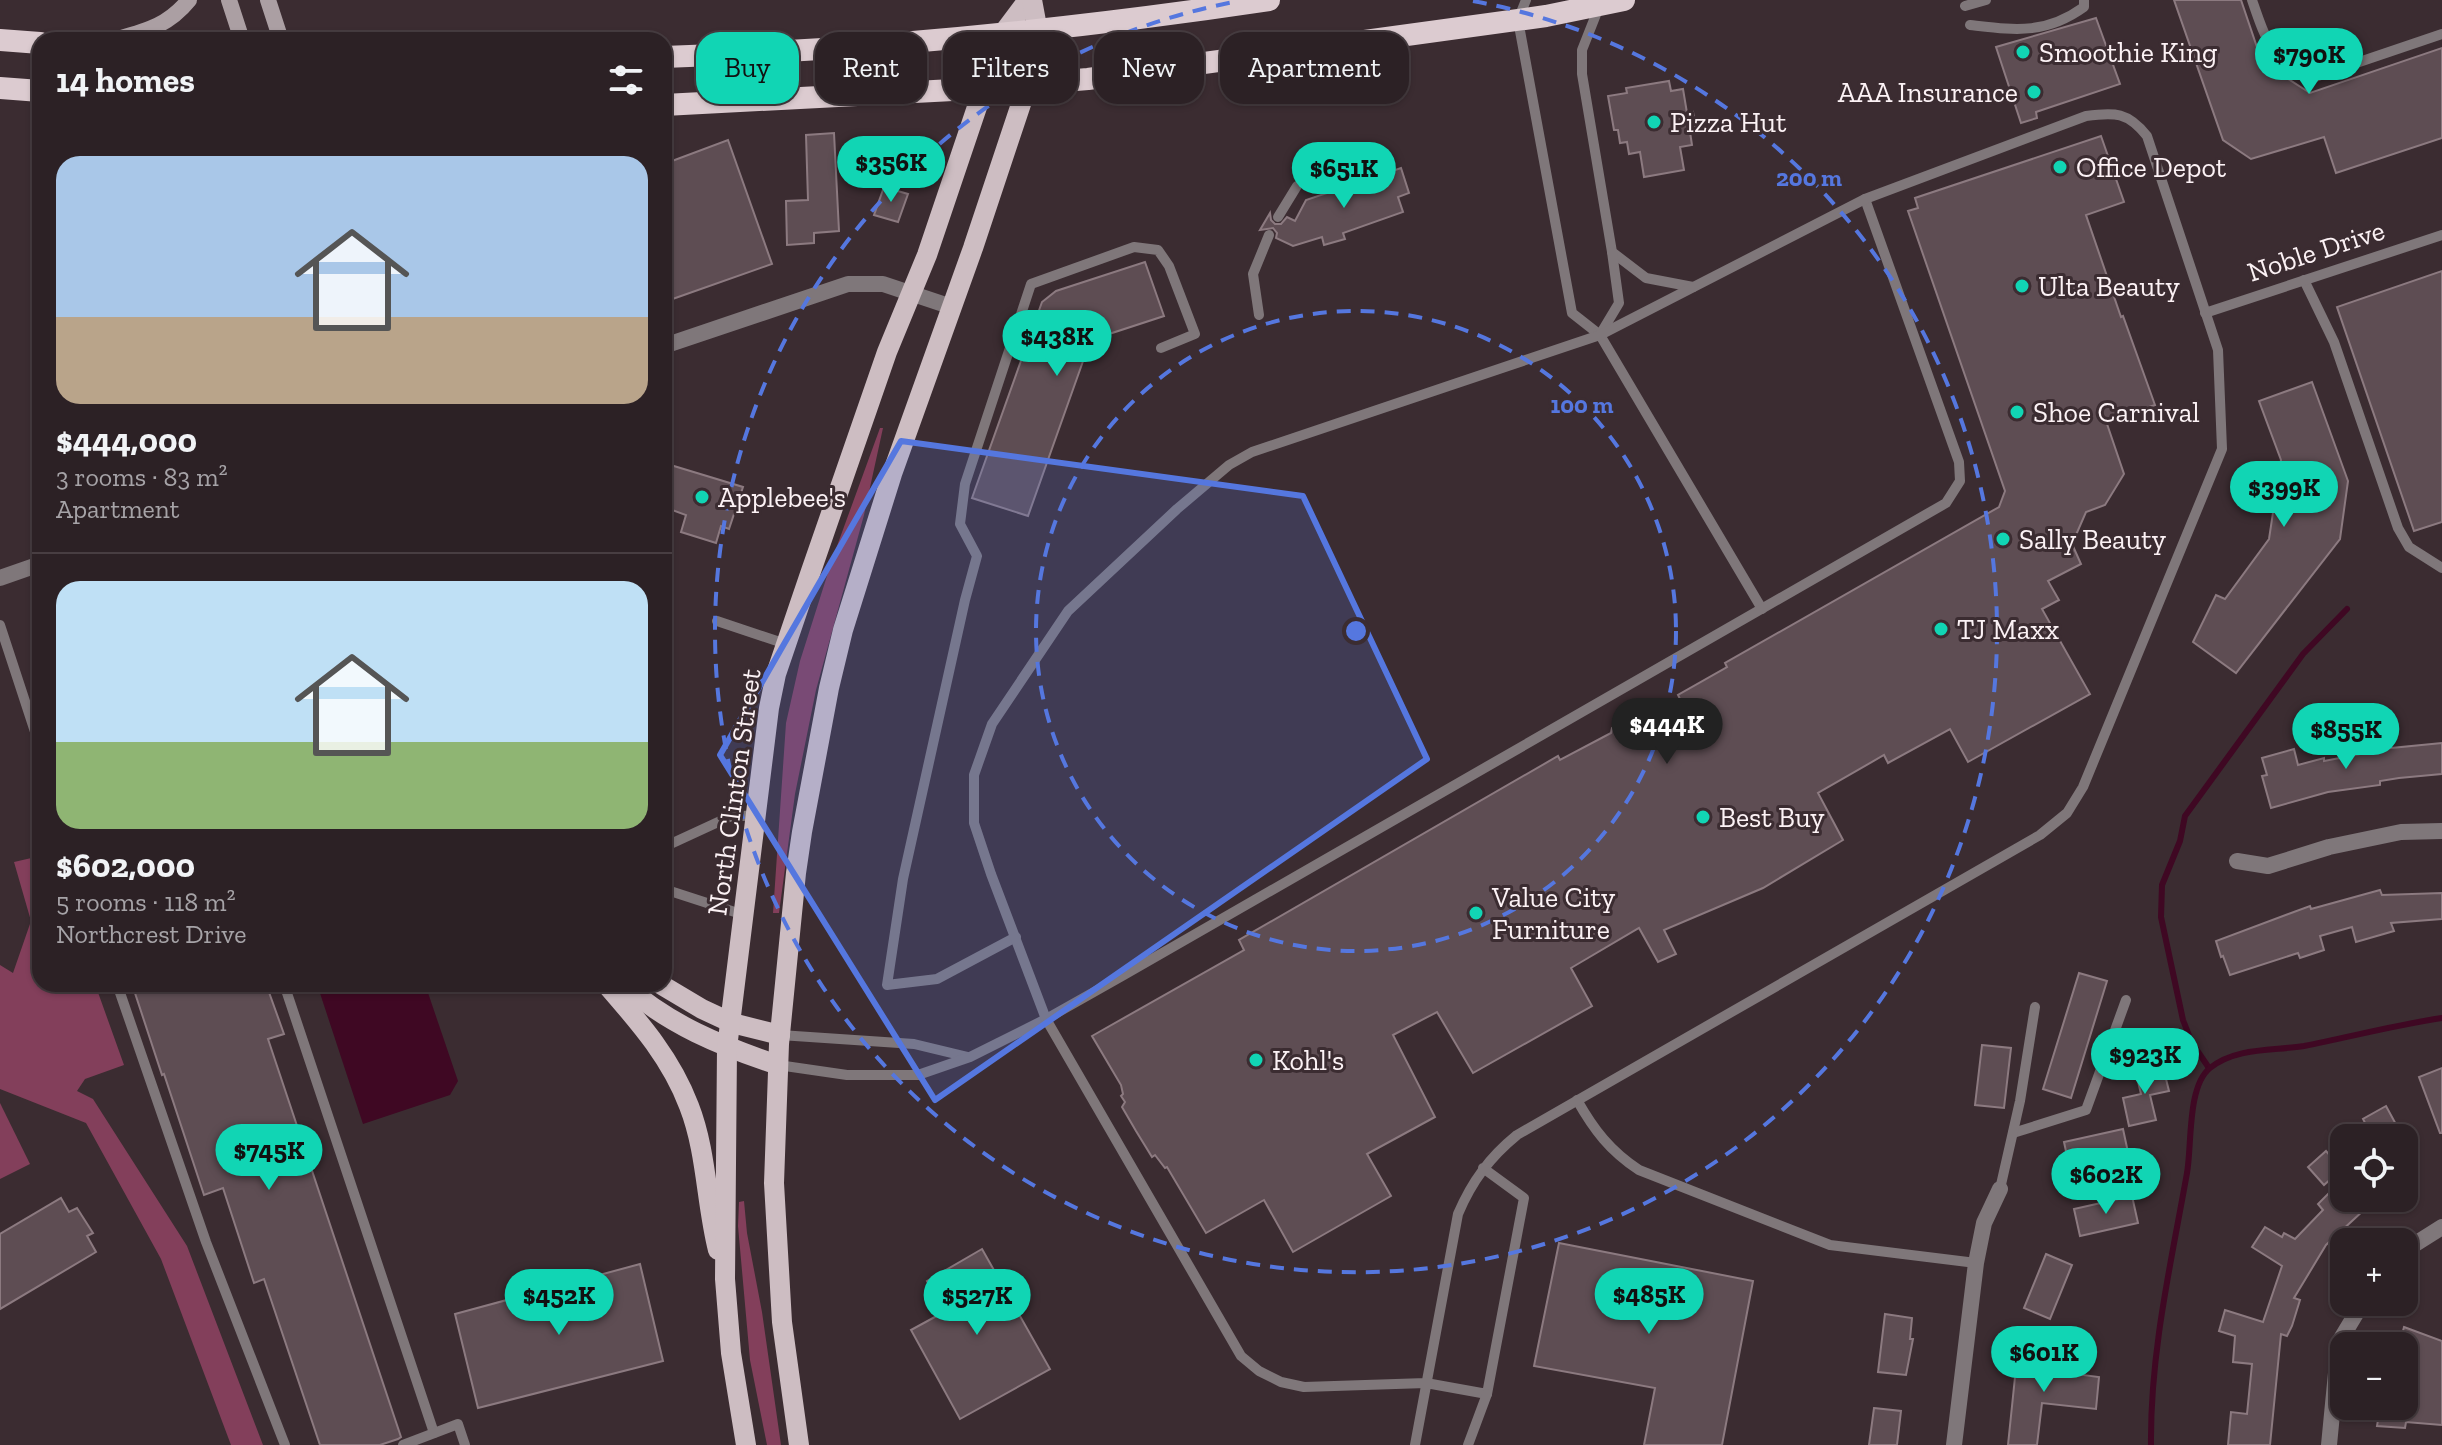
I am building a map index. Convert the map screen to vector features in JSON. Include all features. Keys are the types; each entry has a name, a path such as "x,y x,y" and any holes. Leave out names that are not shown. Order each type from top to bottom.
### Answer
{"highway":[{"path":"1038,32 1264,0"},
{"path":"1078,80 1522,10 1600,5 1624,0"},
{"path":"0,40 32,42"},
{"path":"672,57 830,50 943,41"},
{"path":"0,88 32,90"},
{"path":"672,105 943,90"}],"main road":[{"path":"142,32 175,17 189,0"},
{"path":"229,0 239,32"},
{"path":"268,0 278,32"},
{"name":"North Clinton Street","path":"1030,0 1038,32"},
{"name":"North Clinton Street","path":"1004,32 1030,0"},
{"name":"North Clinton Street","path":"746,1445 731,1353 725,1279 727,1048 769,708 786,644 887,352 913,294 978,104"},
{"name":"North Clinton Street","path":"799,1445 776,1255 774,1183 780,1035 796,873 829,688 843,630 925,378 1021,104"},
{"path":"672,991 732,1023 780,1035"},
{"path":"613,992 651,1036 675,1073 689,1106 703,1158 709,1214 725,1279"},
{"path":"632,992 651,1008 683,1027 727,1048 778,1065"}],"street":[{"path":"672,343 848,284 883,284 952,307"},
{"path":"0,578 32,567"},
{"path":"2237,861 2268,866 2329,847 2401,832 2442,831"},
{"path":"1954,1445 1976,1263 1984,1223 2000,1189"},
{"path":"2418,1242 2442,1227"},
{"path":"2329,1445 2339,1342 2355,1316"}],"lane":[{"path":"1965,6 1986,0"},
{"path":"1970,25 2033,30 2066,20 2084,7 2084,0"},
{"path":"2252,0 2267,43 2280,61 2304,75 2315,77 2442,34"},
{"path":"1600,5 1582,50 1582,74 1619,303 1600,335"},
{"path":"1522,10 1572,313 1600,335 1762,609"},
{"path":"1415,1445 1426,1383 1458,1214 1483,1168 1517,1135 2040,835 2067,813 2083,787 2222,449 2218,350 2147,136 2135,120 2111,112 2086,116 1865,199 1600,335 1252,452 1229,465 1177,509 1068,611 992,724 974,775 974,823 1046,1019 1241,1356 1259,1371 1281,1382 1304,1387 1426,1383 1487,1394"},
{"path":"1278,217 1297,186"},
{"path":"778,1065 847,1075 918,1075 970,1057 1046,1019 1946,503 1960,481 1959,462 1865,199"},
{"path":"1259,315 1253,274 1269,235"},
{"name":"Noble Drive","path":"2205,313 2442,235"},
{"path":"1016,937 937,979 887,985 903,879 977,556 960,524 965,484 1031,284 1134,247 1158,250 1169,266 1195,334 1161,348"},
{"path":"1612,252 1646,278 1693,287"},
{"path":"2304,280 2334,342 2398,528 2409,547 2442,568"},
{"path":"717,621 786,644"},
{"path":"0,625 32,723"},
{"path":"672,843 729,817 756,815"},
{"path":"672,891 744,915"},
{"path":"120,992 206,1242 285,1445"},
{"path":"287,992 434,1433"},
{"path":"2013,1133 2086,1110 2126,1000"},
{"path":"2000,1189 2035,1007"},
{"path":"780,1035 914,1044 970,1057"},
{"path":"1577,1100 1602,1141 1639,1170 1830,1245 1976,1263"},
{"path":"1468,1445 1487,1394 1524,1198 1483,1168"},
{"path":"403,1445 458,1424 465,1445"}],"highlighted area":[{"path":"901,441 1303,496 1427,759 935,1100 720,755"}],"shaded area":[{"path":"880,428 883,428 864,515 816,690 795,794 779,913 773,913 786,723 800,661 833,557"},
{"path":"32,858 32,992 98,992 124,1065 85,1079 77,1091 93,1099 187,1246 263,1445 231,1445 161,1259 86,1123 0,1089 0,965 13,973 31,921 14,862"},
{"path":"320,992 428,992 458,1081 450,1095 363,1124"},
{"path":"0,1103 30,1164 0,1179"},
{"path":"744,1201 781,1445 767,1445 750,1360 738,1226 739,1202"}],"building":[{"path":"2174,0 2241,0 2262,62 2310,93 2442,48 2442,138 2336,173 2324,137 2251,159 2223,140"},
{"path":"2096,18 2120,84 2036,112 2037,118 2021,123 1996,47"},
{"name":"Pizza Hut","path":"1669,81 1671,91 1683,89 1687,113 1693,112 1696,131 1690,132 1692,145 1680,147 1684,170 1644,177 1640,152 1629,154 1627,142 1620,143 1618,130 1614,130 1608,96 1627,93 1626,88"},
{"path":"834,133 839,231 814,233 814,243 787,245 786,201 808,200 806,135"},
{"path":"2101,136 2124,202 2086,215 2155,405 2106,421 2124,474 2105,505 2086,512 2072,544 2081,564 2048,581 2059,600 2042,609 2090,694 1968,762 1950,729 1888,763 1884,755 1818,793 1843,840 1763,888 1664,930 1676,954 1658,962 1639,928 1571,968 1592,1006 1473,1073 1437,1012 1393,1035 1435,1117 1367,1154 1391,1196 1293,1252 1264,1200 1206,1233 1167,1167 1155,1155 1152,1157 1122,1107 1125,1102 1121,1096 1121,1085 1092,1036 1244,950 1239,940 1558,756 1560,760 1611,733 1612,728 1680,699 1678,695 1727,667 1725,663 1999,507 2005,491 1908,211 1918,208 1915,198"},
{"path":"728,140 772,264 672,299 672,161"},
{"path":"1401,168 1409,193 1398,197 1403,212 1343,233 1345,239 1324,245 1322,237 1293,246 1276,238 1273,228 1260,230 1270,213 1275,224 1281,224 1287,217 1295,221 1306,200"},
{"path":"884,187 908,194 898,222 874,215"},
{"path":"1145,262 1164,316 1103,336 1087,350 1028,516 972,498 1042,302 1056,291"},
{"path":"2442,271 2442,522 2414,531 2337,307"},
{"path":"2312,382 2348,481 2340,539 2236,673 2193,642 2216,595 2225,599 2269,539 2281,460 2259,401"},
{"name":"Applebee's","path":"672,465 743,487 729,529 721,526 716,543 681,532 686,515 672,510"},
{"path":"2442,743 2442,774 2380,781 2380,785 2328,792 2271,808 2262,776 2267,775 2262,758 2294,749 2298,765 2371,750"},
{"path":"2380,890 2382,895 2442,893 2442,919 2391,923 2394,931 2356,942 2352,927 2320,936 2324,950 2300,958 2298,953 2230,975 2221,957 2216,941 2310,906 2311,909"},
{"path":"2079,973 2107,981 2071,1098 2043,1089"},
{"path":"135,992 269,992 284,1034 268,1039 401,1437 398,1439 380,1445 320,1445 264,1279 254,1283 223,1188 204,1195"},
{"path":"1982,1045 2011,1048 2004,1108 1975,1105"},
{"path":"2163,1067 2169,1091 2150,1095 2156,1120 2129,1126 2123,1098 2141,1094 2136,1073"},
{"path":"2442,1068 2442,1133 2440,1133 2419,1077"},
{"path":"2386,1106 2396,1124 2366,1124 2363,1119"},
{"path":"2123,1129 2129,1157 2070,1170 2064,1142"},
{"path":"2326,1151 2330,1156 2330,1180 2324,1185 2308,1167"},
{"path":"2330,1192 2330,1212 2362,1212 2344,1228 2330,1228 2330,1241 2294,1298 2300,1300 2292,1326 2287,1336 2281,1334 2270,1445 2228,1445 2231,1412 2247,1414 2252,1364 2233,1362 2235,1336 2219,1331 2225,1310 2263,1322 2282,1266 2252,1247 2265,1227 2282,1237 2284,1233 2295,1239 2323,1210 2318,1204"},
{"path":"2132,1196 2138,1223 2080,1236 2074,1209"},
{"path":"61,1198 69,1212 77,1208 93,1233 87,1236 96,1252 0,1309 0,1234"},
{"path":"1559,1243 1753,1281 1722,1445 1644,1445 1655,1388 1534,1366"},
{"path":"982,1249 1050,1369 960,1419 911,1330 944,1312 927,1281"},
{"path":"2046,1254 2072,1265 2050,1319 2024,1308"},
{"path":"640,1264 663,1361 478,1408 455,1314"},
{"path":"1885,1314 1912,1318 1910,1339 1913,1339 1906,1375 1878,1372"},
{"path":"2418,1332 2442,1341 2442,1425 2406,1422 2405,1428 2377,1426 2378,1420 2418,1420"},
{"path":"2018,1348 2046,1351 2044,1370 2099,1377 2096,1409 2042,1403 2037,1445 2008,1445"},
{"path":"1874,1408 1901,1411 1897,1445 1869,1445"}],"waterway":[{"path":"2209,1068 2192,1043 2183,1020 2161,917 2162,885 2180,841 2185,816 2303,654 2347,609"},
{"path":"2151,1445 2158,1342 2187,1173 2194,1102 2203,1077 2220,1061 2243,1053 2304,1046 2442,1018"}],"place":[{"name":"Smoothie King","path":"2023,52"},
{"name":"AAA Insurance","path":"2034,92"},
{"name":"Pizza Hut","path":"1654,122"},
{"name":"Office Depot","path":"2060,167"},
{"name":"Ulta Beauty","path":"2022,286"},
{"name":"Shoe Carnival","path":"2017,412"},
{"name":"Applebee's","path":"702,497"},
{"name":"Sally Beauty","path":"2003,539"},
{"name":"TJ Maxx","path":"1941,629"},
{"name":"Best Buy","path":"1703,817"},
{"name":"Value City Furniture","path":"1476,913"},
{"name":"Kohl's","path":"1256,1060"}]}
